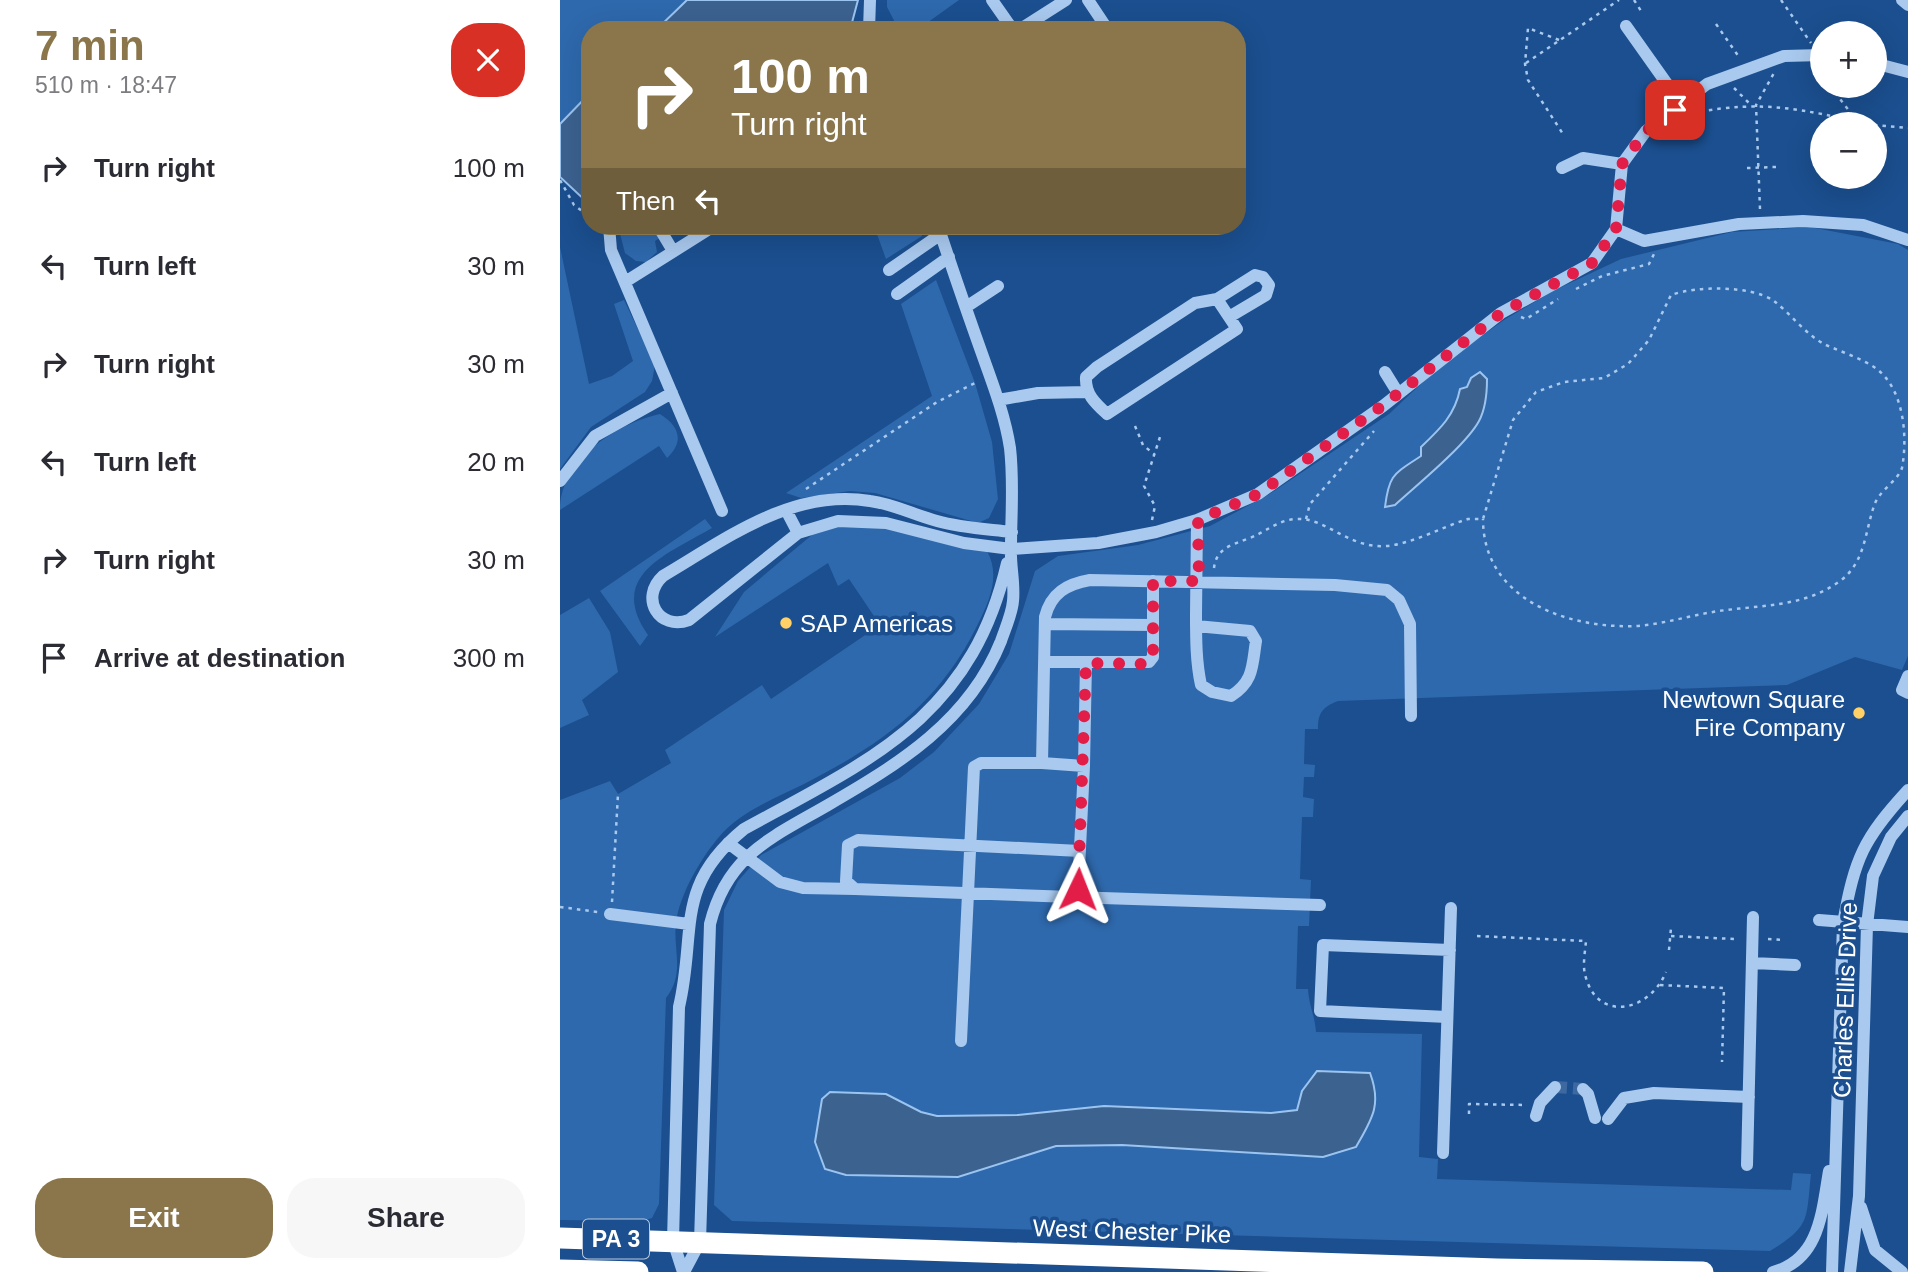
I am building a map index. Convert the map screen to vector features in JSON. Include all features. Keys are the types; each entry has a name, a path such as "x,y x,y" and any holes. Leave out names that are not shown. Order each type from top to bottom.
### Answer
{"highway":[{"name":"West Chester Pike","path":"560,1238 1497,1270 1703,1272"},
{"name":"PA 3","path":"560,1270 638,1272"}],"street":[{"path":"869,21 870,0"},
{"path":"1033,21 1066,0"},
{"path":"1087,0 1098,21"},
{"path":"1902,0 1908,5"},
{"path":"987,1 1005,21"},
{"path":"1626,26 1682,110"},
{"path":"1012,532 936,521 870,500 818,500 768,514 663,576 652,590 652,604 655,612 669,622 689,620 798,533 838,521 886,523 964,543 1011,549 1098,544 1149,534 1198,520 1258,494 1393,397 1501,313 1592,263 1616,229 1622,164 1646,131 1682,110 1707,84 1784,56 1810,55"},
{"path":"1887,66 1908,72"},
{"path":"1562,168 1583,158 1622,164"},
{"path":"1616,229 1644,241 1761,223 1803,220 1863,225 1908,240"},
{"path":"609,235 611,250 722,510"},
{"path":"663,235 673,251"},
{"path":"625,282 699,235"},
{"path":"889,271 931,235"},
{"path":"683,1272 700,1242 710,924 724,883 745,856 761,844 899,763 959,710 983,678 1003,635 1013,601 1011,549 1014,493 1009,445 998,400 941,235"},
{"path":"897,294 949,257"},
{"path":"1217,299 1229,317 1237,329 1107,414 1088,392 1086,377 1097,367 1195,303 1217,299 1255,275 1263,277 1269,285 1266,295 1229,317"},
{"path":"966,307 998,286"},
{"path":"1385,372 1393,397"},
{"path":"998,400 1038,393 1088,392"},
{"path":"560,481 595,436 672,393"},
{"path":"786,510 798,533"},
{"path":"1196,626 1250,631 1256,641 1251,674 1245,686 1231,696 1212,692 1201,685 1197,666 1196,626 1205,582 1198,520"},
{"path":"683,1272 673,1241 679,1007 684,984 689,924 697,887 728,842 744,829 892,745 921,719 968,665 999,598 1011,549"},
{"path":"1046,662 1149,662 1153,657 1153,581"},
{"path":"1042,763 1045,624 1048,604 1061,590 1074,583 1205,582 1335,585 1387,590 1399,600 1410,624 1411,716"},
{"path":"1045,624 1153,625"},
{"path":"1071,897 1078,889 1086,663"},
{"path":"1908,676 1902,690 1908,694"},
{"path":"961,1041 974,767 981,763 1084,766"},
{"name":"Charles Ellis Drive","path":"1832,1272 1843,923 1852,871 1874,827 1908,790"},
{"name":"Charles Ellis Drive","path":"1850,1272 1859,1196 1867,925 1873,876 1891,837 1908,816"},
{"path":"728,842 780,883 803,888 1321,905"},
{"path":"855,889 846,881 848,845 852,842 1080,851"},
{"path":"1443,1153 1451,908"},
{"path":"610,914 689,924"},
{"path":"1747,1166 1753,917"},
{"path":"1819,919 1908,927"},
{"path":"1447,1017 1320,1011 1323,945 1450,950"},
{"path":"1752,963 1796,965"},
{"path":"1534,1111 1555,1087"},
{"path":"1583,1088 1602,1118 1624,1098 1654,1093 1749,1097"},
{"name":"Charles Ellis Drive","path":"1773,1272 1803,1254 1816,1235 1837,1130"},
{"name":"Charles Ellis Drive","path":"1859,1196 1867,1233 1875,1251 1902,1272"}],"path":[{"path":"1525,64 1619,0"},
{"path":"1634,0 1643,14"},
{"path":"1781,0 1810,43"},
{"path":"1716,24 1739,57"},
{"path":"1559,40 1528,28 1525,64 1528,80 1563,134"},
{"path":"1761,223 1756,104 1784,56"},
{"path":"1724,77 1751,105"},
{"path":"1839,98 1850,112"},
{"path":"1682,110 1756,104 1820,112"},
{"path":"1887,126 1908,128"},
{"path":"1747,167 1776,167"},
{"path":"560,180 575,205 581,210"},
{"path":"1501,313 1526,318 1602,276 1648,264 1664,238"},
{"path":"1693,287 1724,289 1771,299 1822,343 1876,368 1895,390 1908,428 1901,470 1885,486 1874,503 1863,551 1842,580 1806,600 1717,611 1640,626 1602,626 1567,619 1521,594 1494,567 1483,539 1483,519 1513,420 1536,392 1564,382 1604,378 1628,364 1649,340 1671,295 1693,287"},
{"path":"800,493 937,402 975,383"},
{"path":"1306,519 1310,504 1392,407 1393,397"},
{"path":"1135,426 1143,444 1155,455"},
{"path":"1149,534 1155,506 1144,486 1160,437"},
{"path":"1205,582 1214,560 1231,545 1251,538 1274,524 1306,519 1352,542 1387,546 1468,519 1483,519"},
{"path":"560,907 610,914 615,879 618,794"},
{"path":"1669,950 1671,928"},
{"path":"1477,936 1586,941 1585,977 1597,996 1609,1004 1631,1006 1643,1002 1660,985 1666,972"},
{"path":"1671,936 1734,939"},
{"path":"1768,939 1783,940"},
{"path":"1660,985 1724,988 1723,1062"},
{"path":"1469,1114 1469,1104 1534,1111"}],"shaded area":[{"path":"560,0 687,0 665,21 581,21 581,102 560,124"},
{"path":"687,0 858,0 852,21 665,21"},
{"path":"887,0 959,0 930,21 894,21 887,7"},
{"path":"581,102 581,197 560,177 560,124"},
{"path":"1810,227 1898,244 1908,250 1908,656 1902,670 1855,657 1787,685 1333,703 1320,714 1318,729 1305,729 1304,764 1315,765 1314,777 1304,777 1303,797 1314,799 1313,817 1302,817 1300,879 1311,880 1309,926 1298,926 1296,989 1308,989 1316,1032 1422,1034 1419,1157 1438,1159 1437,1179 1791,1190 1793,1173 1811,1174 1807,1212 1800,1228 1793,1235 1770,1251 732,1221 714,1205 724,910 738,881 761,855 900,778 934,752 979,704 1009,654 1035,571 1058,556 1138,545 1210,526 1268,495 1389,414 1440,366 1504,320 1553,291 1621,259 1732,232"},
{"path":"620,235 664,235 655,241 657,252 646,262 636,261 625,253"},
{"path":"877,235 922,235 922,236 886,259"},
{"path":"560,247 589,384 612,376 633,361 614,304 624,300 655,365 652,381 645,392 591,427 560,469"},
{"path":"936,280 975,383 992,442 998,499 989,518 978,523 875,493 850,491 801,498 786,493 932,396 901,304"},
{"path":"1480,372 1487,379 1485,406 1473,431 1395,505 1385,507 1394,476 1421,456 1421,447 1450,414 1460,389 1467,387 1471,378"},
{"path":"660,414 672,424 678,440 667,458 659,446 560,510 562,492 569,476 593,447 625,426"},
{"path":"705,519 712,528 661,557 638,582 634,597 637,614 648,635 640,646 600,591"},
{"path":"866,524 987,551 993,579 986,608 944,679 904,720 858,754 747,813 727,828 706,854 685,892 678,912 675,935 676,977 666,998 659,1204 652,1218 642,1221 560,1220 560,800 610,781 618,794 671,763 665,750 762,685 771,699 880,625 849,579 838,586 828,563 715,637 744,592 813,534 839,525"},
{"path":"589,598 610,632 618,672 582,700 589,715 560,728 560,615"},
{"path":"1317,1071 1370,1073 1375,1094 1374,1112 1356,1147 1323,1157 1122,1145 1056,1146 958,1177 846,1175 825,1169 815,1142 822,1099 830,1092 886,1094 921,1112 937,1116 1018,1115 1104,1106 1271,1113 1297,1110 1302,1091"}],"tunnel":[{"path":"1555,1087 1583,1089"}],"place":[{"name":"SAP Americas","path":"786,623"},
{"name":"Newtown Square Fire Company","path":"1859,713"}],"route":[{"path":"1078,889 1086,663 1142,664 1153,657 1153,581 1199,581 1198,520 1258,494 1382,406 1431,365 1501,313 1592,263 1616,229 1622,164 1646,131 1675,110"}]}
